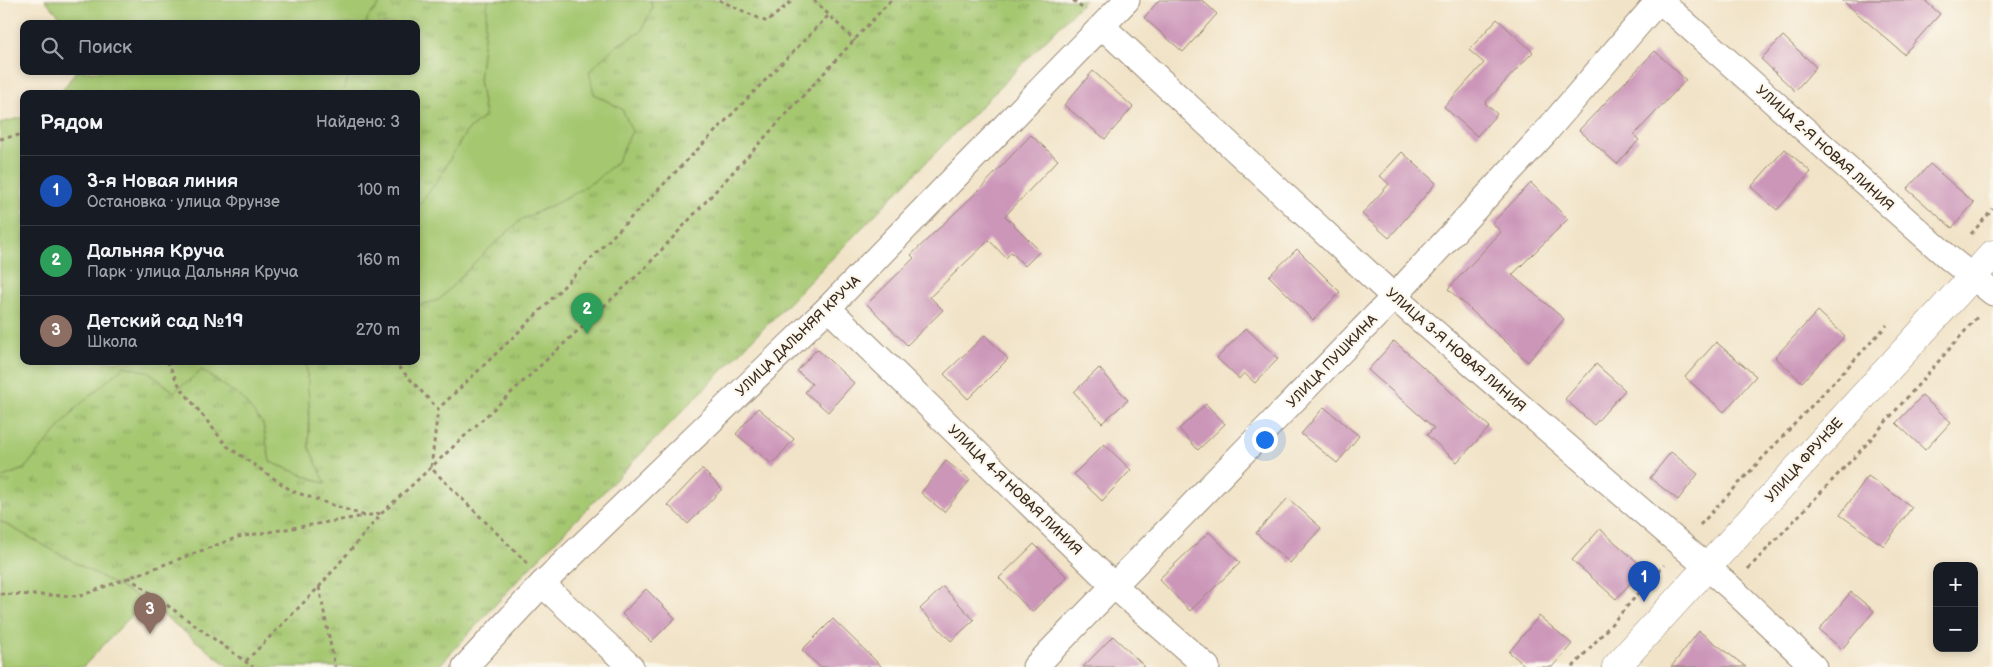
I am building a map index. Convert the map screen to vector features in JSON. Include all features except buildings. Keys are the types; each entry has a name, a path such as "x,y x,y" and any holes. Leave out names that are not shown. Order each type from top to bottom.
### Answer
{"main road":[{"name":"УЛИЦА ФРУНЗЕ","path":"1616,667 1993,254"}],"street":[{"name":"УЛИЦА ДАЛЬНЯЯ КРУЧА","path":"465,667 542,584 828,308 1104,27 1127,0"},
{"name":"УЛИЦА 2-Я НОВАЯ ЛИНИЯ","path":"1659,0 1949,258 1993,293"},
{"name":"УЛИЦА ПУШКИНА","path":"1035,667 1394,297 1544,134 1659,0"},
{"name":"УЛИЦА 3-Я НОВАЯ ЛИНИЯ","path":"1104,27 1394,297 1730,587 1814,667"},
{"name":"УЛИЦА 4-Я НОВАЯ ЛИНИЯ","path":"828,308 1113,585 1207,667"},
{"path":"542,584 631,667"}],"path":[{"path":"719,0 767,22 792,0"},
{"path":"814,0 855,40"},
{"path":"246,662 319,587 382,513 643,270 891,0"},
{"path":"432,468 438,409 526,325 829,15"},
{"path":"0,139 20,135"},
{"path":"1949,258 1993,209"},
{"path":"1730,587 1863,448 1980,314"},
{"path":"1573,667 1682,545 1889,323"},
{"path":"169,365 180,387 227,446 292,491 365,516"},
{"path":"397,365 438,409"},
{"path":"432,468 530,566 542,584"},
{"path":"0,594 80,596 238,537 382,513"},
{"path":"128,577 253,667"},
{"path":"319,587 335,667"}],"green space":[{"path":"45,0 384,0 367,20 63,20"},
{"path":"384,0 488,0 479,80 485,116 466,132 437,181 420,204 420,90 343,90 349,75 420,75 420,20 367,20"},
{"path":"488,0 651,0 652,8 641,32 616,46 594,94 622,109 633,132 617,162 596,180 567,198 521,220 479,258 439,300 420,305 420,204 437,181 466,132 485,116 479,80"},
{"path":"651,0 1085,0 530,567 438,667 229,667 145,601 0,521 0,478 24,469 76,408 124,366 149,372 174,392 202,370 242,398 263,424 270,462 326,484 309,447 306,365 420,365 420,305 439,300 479,258 521,220 567,198 596,180 617,162 632,131 622,109 594,94 589,71 616,46 641,32 652,8"},
{"path":"73,75 349,75 343,90 63,90"},
{"path":"20,118 20,365 306,365 309,447 326,484 270,462 263,424 174,392 149,372 76,408 24,469 0,478 0,123"},
{"path":"0,521 145,601 83,667 0,667"}],"place":[{"name":"Дальняя Круча","path":"587,334"},
{"name":"3-я Новая линия","path":"1644,602"},
{"name":"Детский сад №19","path":"150,634"}]}
